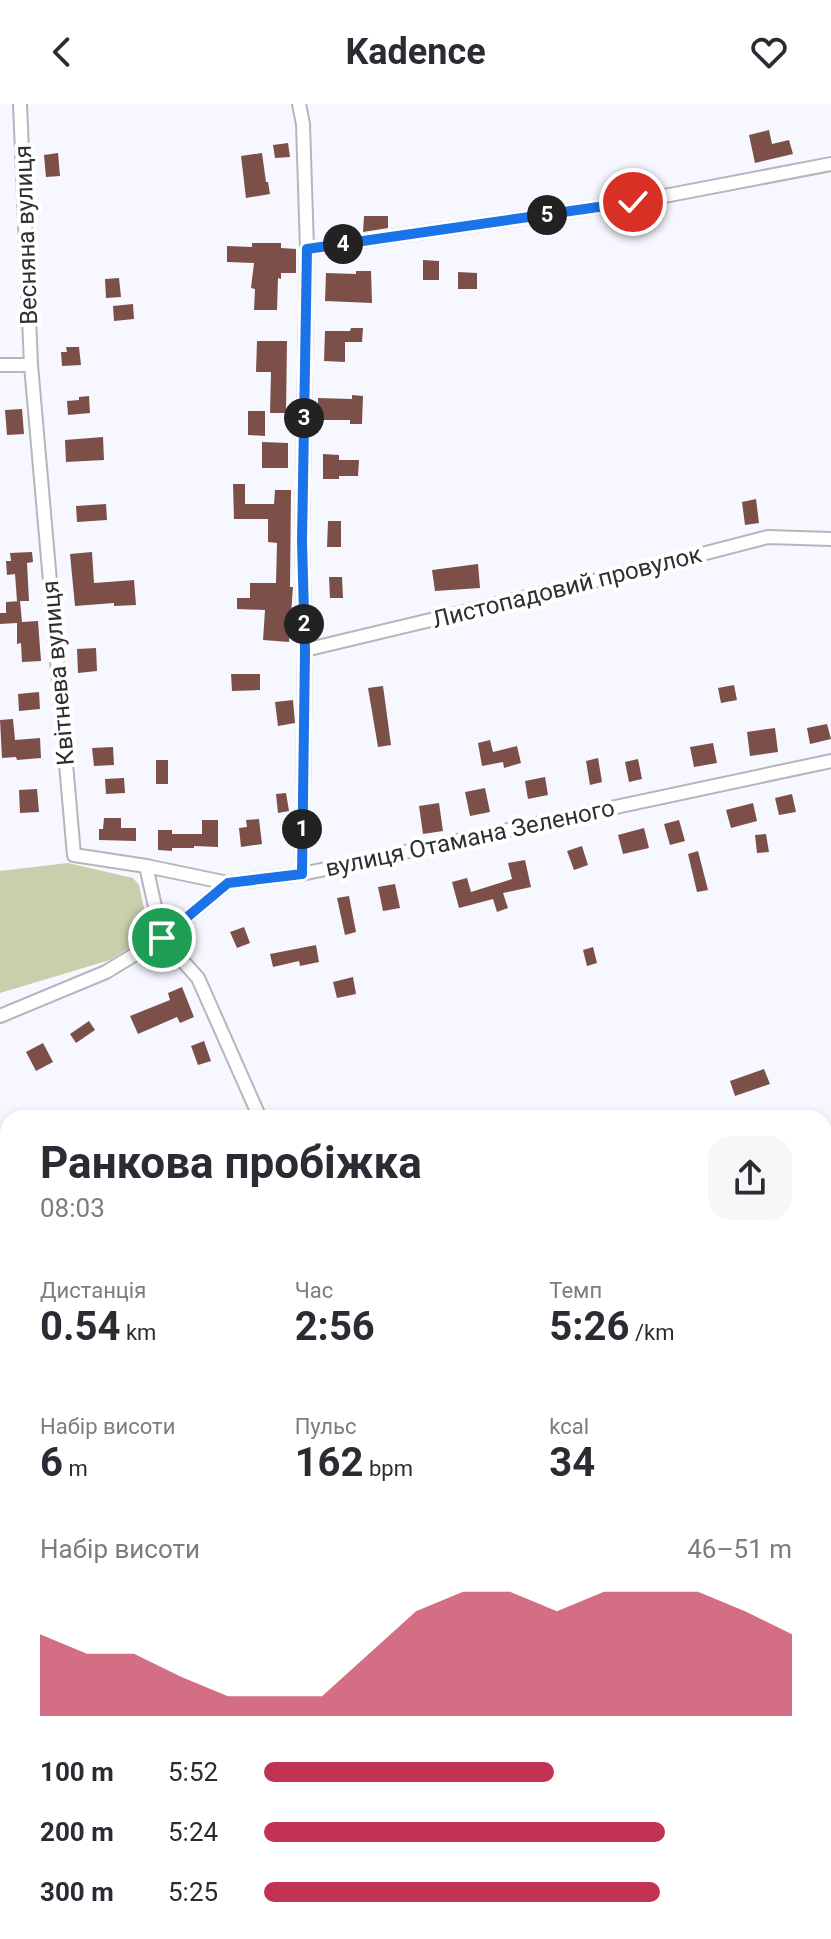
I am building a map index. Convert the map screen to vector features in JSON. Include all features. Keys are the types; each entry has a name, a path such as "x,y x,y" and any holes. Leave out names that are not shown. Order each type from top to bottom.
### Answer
{"street":[{"name":"Весняна вулиця","path":"20,104 31,365"},
{"path":"299,104 303,124 307,249 302,541 305,650 302,874"},
{"path":"307,249 633,202 831,164"},
{"path":"0,365 31,365"},
{"name":"Квітнева вулиця","path":"31,365 74,855 228,883"},
{"name":"Листопадовий провулок","path":"305,650 768,537 831,539"},
{"name":"вулиця Отамана Зеленого","path":"228,883 302,874 831,761"},
{"path":"146,866 162,938 198,978 256,1110"},
{"path":"0,1016 106,972 162,938 228,883"}],"green space":[{"path":"68,863 133,878 139,885 149,932 144,939 110,960 0,993 0,871"}],"building":[{"path":"769,130 772,144 789,140 793,154 755,163 749,135"},
{"path":"288,143 290,157 275,158 273,145"},
{"path":"58,153 60,176 46,177 44,155"},
{"path":"262,153 270,194 246,198 241,156"},
{"path":"364,216 388,216 388,228 363,232"},
{"path":"252,243 281,243 281,248 296,249 296,273 281,273 281,279 278,278 277,310 254,310 255,289 251,288 254,263 227,262 227,246 252,247"},
{"path":"423,260 439,261 439,280 423,280"},
{"path":"356,271 371,271 372,303 325,301 326,273 356,274"},
{"path":"458,272 477,273 477,289 458,289"},
{"path":"119,278 121,297 106,298 105,279"},
{"path":"133,304 134,319 114,321 113,306"},
{"path":"351,328 363,328 362,342 345,342 345,362 324,361 325,331 350,331"},
{"path":"257,341 287,341 286,413 270,413 271,372 256,372"},
{"path":"66,347 79,347 81,365 62,366 61,352 67,352"},
{"path":"352,395 363,396 362,424 350,424 350,420 318,420 318,398 352,399"},
{"path":"89,396 90,413 68,415 67,401"},
{"path":"22,409 24,434 7,435 5,410"},
{"path":"248,411 265,411 265,436 248,435"},
{"path":"103,437 104,460 66,462 65,440"},
{"path":"262,442 288,443 288,468 262,468"},
{"path":"323,454 339,455 339,460 359,460 358,476 323,479"},
{"path":"233,484 245,484 245,504 274,504 275,490 291,490 290,587 293,587 289,642 263,640 265,610 237,609 237,598 250,598 250,583 276,583 277,543 268,542 268,519 234,519"},
{"path":"756,499 759,523 745,525 742,502"},
{"path":"106,504 107,520 77,522 76,506"},
{"path":"328,521 341,521 341,547 327,547"},
{"path":"32,552 33,562 27,563 29,601 17,601 15,574 7,575 6,561 11,561 10,553"},
{"path":"92,552 94,583 134,580 136,605 75,606 70,554"},
{"path":"478,564 480,588 435,591 432,570"},
{"path":"329,577 342,577 343,598 330,598"},
{"path":"20,601 22,622 38,621 41,661 22,662 21,643 17,644 17,623 0,624 0,613 6,613 6,602"},
{"path":"96,648 97,671 78,673 77,649"},
{"path":"231,674 260,674 260,690 232,691"},
{"path":"734,685 737,700 721,703 718,688"},
{"path":"383,686 391,745 378,747 368,688"},
{"path":"39,692 40,709 19,711 18,694"},
{"path":"293,700 295,723 278,726 275,702"},
{"path":"13,719 15,740 40,738 41,758 2,758 0,720"},
{"path":"827,724 831,739 810,744 807,728"},
{"path":"775,728 778,752 750,756 747,732"},
{"path":"490,740 493,752 517,746 521,763 504,768 503,762 482,766 478,743"},
{"path":"713,743 717,763 694,767 690,747"},
{"path":"113,747 114,765 94,766 92,748"},
{"path":"598,758 602,782 590,785 586,761"},
{"path":"638,759 642,779 629,782 625,762"},
{"path":"156,760 168,760 168,784 156,784"},
{"path":"545,777 548,795 528,799 525,781"},
{"path":"124,778 125,793 106,794 105,779"},
{"path":"485,788 490,812 470,816 465,792"},
{"path":"37,789 39,812 20,813 19,790"},
{"path":"286,793 289,811 278,813 276,794"},
{"path":"792,794 796,812 779,815 775,798"},
{"path":"439,803 443,831 423,834 419,806"},
{"path":"753,803 757,821 731,828 726,810"},
{"path":"104,818 121,818 121,828 136,828 136,841 99,840 99,829 103,829"},
{"path":"259,819 262,844 241,847 239,828 247,827 246,820"},
{"path":"202,820 218,820 218,847 158,850 158,830 172,830 172,834 202,834"},
{"path":"679,820 685,841 670,845 664,824"},
{"path":"644,828 649,848 623,854 618,835"},
{"path":"766,834 769,852 757,853 755,835"},
{"path":"582,846 588,865 574,870 567,851"},
{"path":"698,851 708,890 697,892 688,854"},
{"path":"525,860 531,887 503,893 508,908 497,912 493,899 459,908 452,882 467,878 471,892 512,879 508,863"},
{"path":"395,884 400,908 383,911 378,887"},
{"path":"349,896 356,932 345,935 337,898"},
{"path":"244,927 250,943 237,948 230,932"},
{"path":"316,945 319,962 300,966 299,961 273,967 270,954"},
{"path":"593,947 597,963 587,966 583,950"},
{"path":"353,977 356,994 337,998 333,982"},
{"path":"182,987 194,1017 180,1023 177,1017 138,1034 130,1016 170,1000 168,993"},
{"path":"89,1021 95,1030 76,1043 70,1034"},
{"path":"204,1041 211,1061 198,1065 191,1046"},
{"path":"43,1043 53,1062 36,1071 26,1052"},
{"path":"764,1069 770,1084 735,1096 730,1081"}],"route":[{"path":"162,938 228,883 302,874 305,650 302,541 307,249 633,202"}]}
